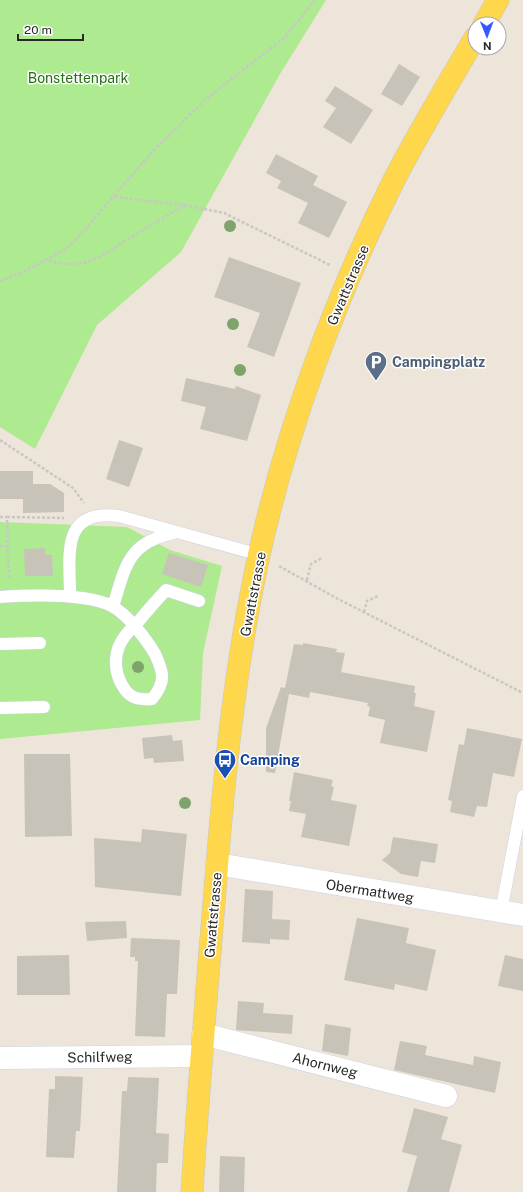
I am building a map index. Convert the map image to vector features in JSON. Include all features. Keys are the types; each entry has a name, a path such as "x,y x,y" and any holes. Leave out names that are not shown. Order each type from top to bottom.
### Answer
{"main road":[{"path":"489,16 498,0"},
{"name":"Gwattstrasse","path":"192,1192 201,1056 217,864 232,714 260,555 295,426 325,340 397,175 430,114 467,52"}],"street":[{"name":"Obermattweg","path":"217,864 523,915"},
{"name":"Ahornweg","path":"203,1034 446,1096"},
{"name":"Schilfweg","path":"0,1058 201,1056"}],"lane":[{"path":"70,596 70,542 76,530 87,518 102,514 119,516 260,555"},
{"path":"113,607 125,567 137,550 157,536 177,532"},
{"path":"4,596 70,596 113,607 135,626 145,639 160,666 163,677 160,690 152,699 139,700 127,694 120,682 116,665 117,650 125,635 135,626 166,590 199,601"},
{"path":"0,644 40,643"},
{"path":"0,708 44,707"},
{"path":"501,912 523,796"}],"path":[{"path":"0,280 26,271 66,248 83,232 151,153 206,99 286,38 315,0"},
{"path":"114,196 209,209 236,218 352,276"},
{"path":"48,259 62,265 91,261 107,254 185,205"},
{"path":"0,440 73,488 84,503 87,518 0,517"},
{"path":"4,596 8,546 7,517"},
{"path":"0,546 8,546"},
{"path":"307,581 311,564 322,558"},
{"path":"282,567 364,612 523,693"},
{"path":"364,612 367,601 378,596"}],"green space":[{"name":"Bonstettenpark","path":"0,0 326,0 280,74 181,252 97,325 35,449 0,427"},
{"path":"0,522 127,527 170,550 222,566 203,653 200,720 0,739"}],"building":[{"path":"399,64 420,77 402,106 381,94"},
{"path":"335,86 373,110 351,144 323,127 336,108 325,101"},
{"path":"276,154 318,176 313,185 347,202 329,238 298,223 308,203 277,188 281,181 266,173"},
{"path":"229,257 301,283 274,357 247,347 260,313 214,297"},
{"path":"186,378 235,389 236,386 261,395 247,441 200,429 206,407 181,401"},
{"path":"119,440 143,448 129,487 106,479"},
{"path":"0,471 33,471 33,484 50,484 64,493 64,512 23,513 23,499 0,499"},
{"path":"45,548 45,555 52,555 53,576 25,576 24,549"},
{"path":"169,553 208,565 201,587 162,574"},
{"path":"303,643 337,649 336,652 345,653 341,672 415,686 414,693 416,693 414,706 435,711 427,752 380,743 385,720 368,716 370,707 367,706 368,703 310,692 309,698 289,694 275,773 266,772 266,728 281,687 285,688 294,644 303,645"},
{"path":"467,728 522,739 514,777 493,773 487,807 477,806 474,817 450,812 452,801 448,800 459,744 464,745"},
{"path":"172,735 173,741 182,740 184,761 154,763 153,758 144,759 142,738"},
{"path":"24,754 70,754 72,836 25,837"},
{"path":"294,772 333,780 331,786 334,787 331,800 357,805 349,846 301,837 306,814 289,811 291,801 289,801"},
{"path":"142,829 187,834 181,896 95,887 94,838 141,842"},
{"path":"393,837 438,844 435,863 421,861 418,877 401,874 382,860 390,853"},
{"path":"245,889 273,891 272,919 290,920 289,940 270,939 270,944 242,942"},
{"path":"357,918 409,928 406,943 436,950 427,991 395,984 394,990 344,980"},
{"path":"126,921 127,938 87,941 85,922"},
{"path":"131,938 180,940 177,994 167,994 165,1037 135,1036 138,961 135,961 135,957 130,957"},
{"path":"69,955 70,995 17,995 17,956"},
{"path":"505,955 523,959 523,991 498,986"},
{"path":"238,1001 264,1003 263,1013 293,1015 292,1034 236,1030"},
{"path":"325,1024 351,1028 348,1056 322,1051"},
{"path":"400,1041 427,1046 425,1055 473,1065 474,1056 501,1062 495,1093 394,1070"},
{"path":"55,1076 83,1077 80,1131 76,1131 74,1158 46,1157 49,1089 55,1089"},
{"path":"128,1077 159,1078 156,1133 169,1134 168,1163 157,1163 156,1192 117,1192 122,1091 127,1091"},
{"path":"414,1108 448,1117 441,1139 462,1145 449,1192 407,1192 417,1156 402,1152"},
{"path":"220,1156 245,1157 244,1192 219,1192"}],"place":[{"name":"Campingplatz","path":"376,382"},
{"name":"Camping","path":"225,780"}]}
